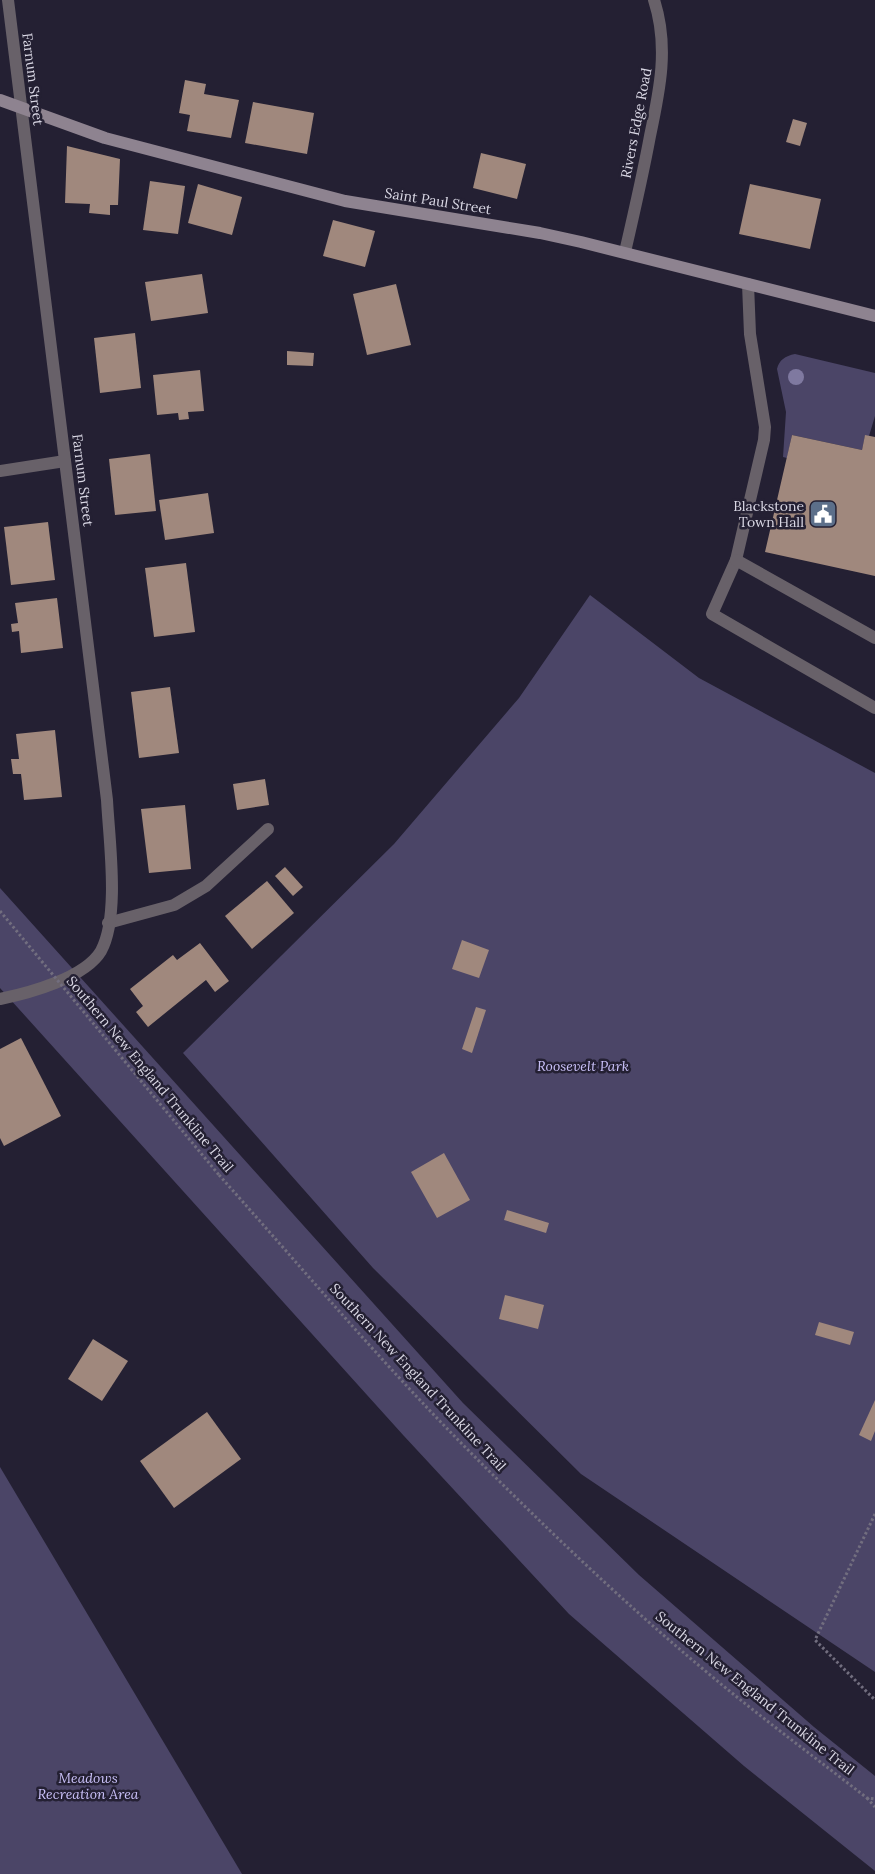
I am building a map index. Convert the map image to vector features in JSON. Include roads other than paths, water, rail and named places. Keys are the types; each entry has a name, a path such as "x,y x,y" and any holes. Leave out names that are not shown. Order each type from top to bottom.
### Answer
{"main road":[{"name":"Saint Paul Street","path":"0,100 105,138 345,201 540,233 625,252 875,316"}],"street":[{"name":"Farnum Street","path":"0,1000 30,993 62,980 92,961 100,952 107,936 112,884 107,800 8,0"},
{"name":"Rivers Edge Road","path":"625,252 663,73 663,40 660,18 654,0"},
{"path":"748,284 750,334 764,434 736,560 712,614 875,708"},
{"path":"0,471 65,461"},
{"path":"736,560 875,638"},
{"path":"108,923 140,916 174,905 206,886 268,829"}],"place":[{"name":"Blackstone Town Hall","path":"823,514"}],"park label":[{"name":"Roosevelt Park","path":"583,1066"},
{"name":"Meadows Recreation Area","path":"88,1786"}]}
